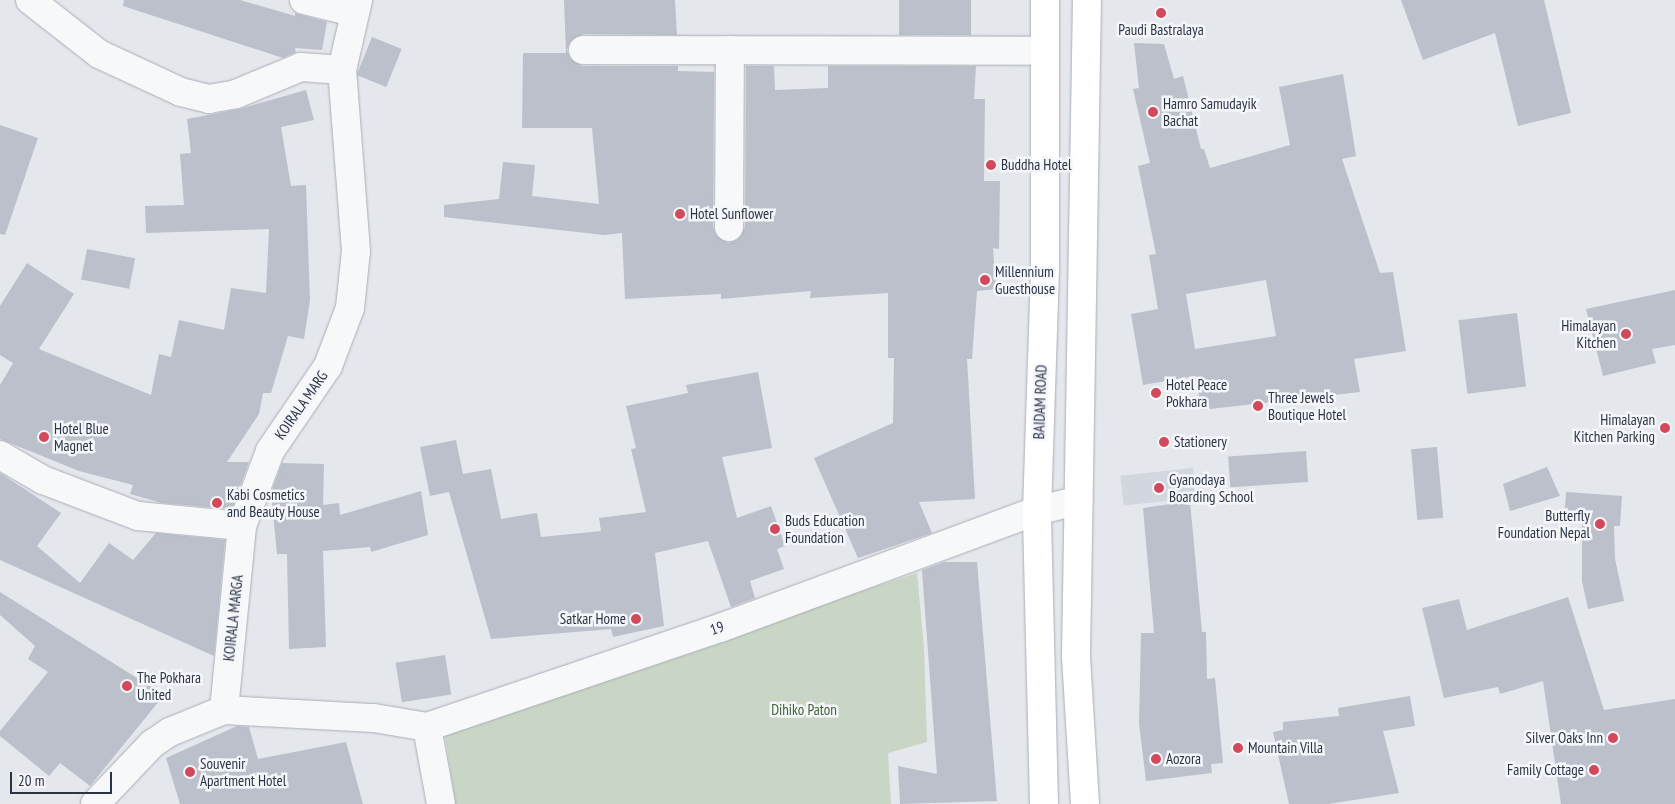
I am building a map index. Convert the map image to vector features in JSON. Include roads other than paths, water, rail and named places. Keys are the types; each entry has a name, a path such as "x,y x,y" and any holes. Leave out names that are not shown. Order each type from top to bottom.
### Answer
{"main road":[{"name":"BAIDAM ROAD","path":"1044,804 1037,511 1045,266 1045,0"},
{"path":"1085,804 1076,655 1087,0"}],"street":[{"path":"30,0 99,54 181,92 210,99 236,94 301,67 342,70"},
{"path":"304,0 355,6"},
{"name":"KOIRALA MARG","path":"242,526 270,452 328,366 350,308 356,251 342,70 355,6"},
{"path":"583,50 1045,51"},
{"path":"729,227 730,50"},
{"path":"0,455 43,480 138,516 242,526"},
{"name":"19","path":"428,727 720,628 1037,511 1079,500"},
{"name":"KOIRALA MARGA","path":"224,710 242,526"},
{"path":"95,804 152,744 170,732 224,710 374,718 428,727 441,804"}],"place":[{"name":"Paudi Bastralaya","path":"1161,13"},
{"name":"Hamro Samudayik Bachat","path":"1153,112"},
{"name":"Buddha Hotel","path":"991,165"},
{"name":"Hotel Sunflower","path":"680,214"},
{"name":"Millennium Guesthouse","path":"985,280"},
{"name":"Himalayan Kitchen","path":"1626,334"},
{"name":"Hotel Peace Pokhara","path":"1156,393"},
{"name":"Three Jewels Boutique Hotel","path":"1258,406"},
{"name":"Himalayan Kitchen Parking","path":"1665,428"},
{"name":"Hotel Blue Magnet","path":"44,437"},
{"name":"Stationery","path":"1164,442"},
{"name":"Gyanodaya Boarding School","path":"1159,488"},
{"name":"Kabi Cosmetics and Beauty House","path":"217,503"},
{"name":"Butterfly Foundation Nepal","path":"1600,524"},
{"name":"Buds Education Foundation","path":"775,529"},
{"name":"Satkar Home","path":"636,619"},
{"name":"The Pokhara United","path":"127,686"},
{"name":"Silver Oaks Inn","path":"1613,738"},
{"name":"Mountain Villa","path":"1238,748"},
{"name":"Aozora","path":"1156,759"},
{"name":"Family Cottage","path":"1594,770"},
{"name":"Souvenir Apartment Hotel","path":"190,772"}],"park label":[{"name":"Dihiko Paton","path":"804,710"}]}
